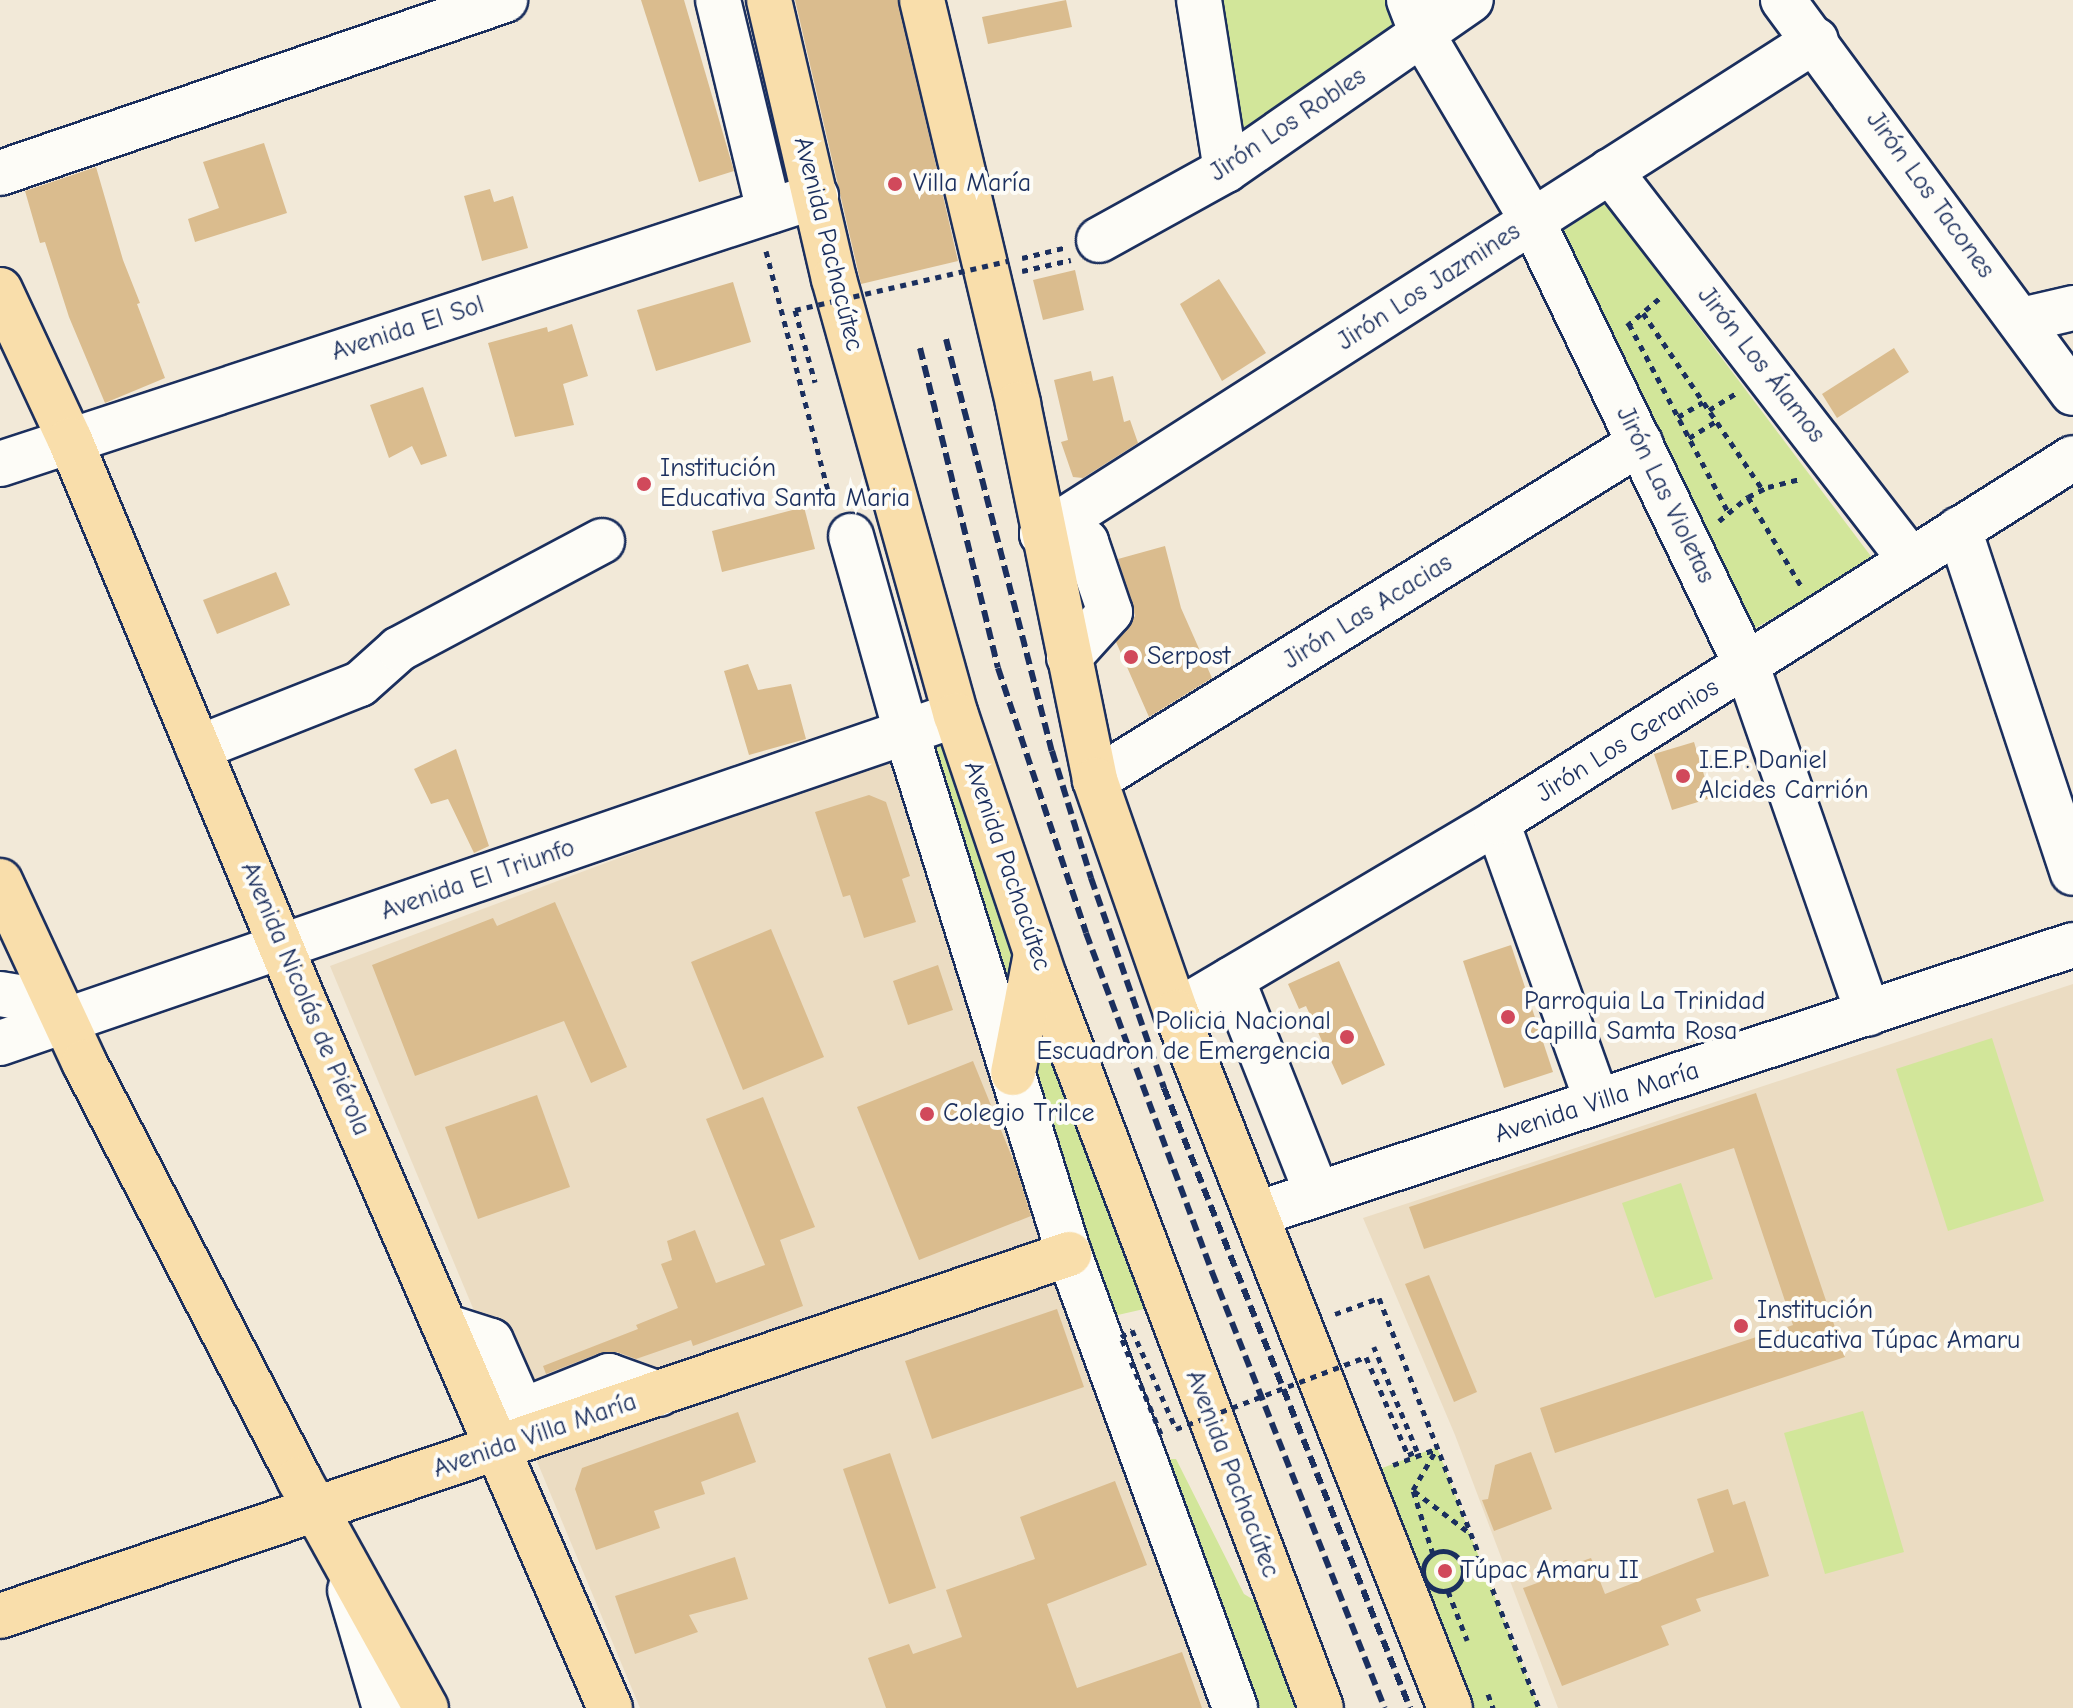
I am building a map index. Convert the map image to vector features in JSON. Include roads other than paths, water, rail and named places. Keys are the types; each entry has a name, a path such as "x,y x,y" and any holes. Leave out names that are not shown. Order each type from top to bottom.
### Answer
{"main road":[{"name":"Avenida Pachacútec","path":"769,0 882,457 956,715 1036,953 1321,1708"},
{"path":"922,0 1018,404 1042,534 1095,780 1176,1012 1450,1708"},
{"name":"Avenida Nicolás de Piérola","path":"0,290 70,440 282,948 610,1708"},
{"path":"2,892 60,1012 315,1509 426,1708"},
{"path":"1013,1073 1036,953"},
{"name":"Avenida Villa María","path":"0,1616 1069,1254"}],"street":[{"path":"0,173 505,0"},
{"name":"Avenida Pachacútec","path":"718,0 763,213"},
{"path":"1199,0 1226,170"},
{"name":"Jirón Los Robles","path":"1099,240 1226,170 1415,17 1471,0"},
{"name":"Jirón Los Tacones","path":"1783,0 1816,40 2073,393"},
{"name":"Jirón Las Violetas","path":"1415,17 1532,220 1747,666 1868,1014"},
{"name":"Jirón Los Jazmines","path":"1042,534 1816,40"},
{"name":"Jirón Los Álamos","path":"1610,171 1911,560"},
{"name":"Avenida El Sol","path":"0,464 816,196"},
{"path":"2022,320 2073,308"},
{"name":"Jirón Las Acacias","path":"1095,780 1640,443"},
{"name":"Jirón Los Geranios","path":"1176,1012 1497,822 2073,458"},
{"path":"1959,529 2073,873"},
{"name":"Avenida Pachacútec","path":"851,536 906,732 1069,1254 1235,1708"},
{"path":"198,748 360,684 399,649 602,541"},
{"name":"Avenida El Triunfo","path":"1,1040 60,1012 282,948 956,715"},
{"path":"1497,822 1597,1102"},
{"name":"Avenida Villa María","path":"1257,1214 2073,945"},
{"path":"1232,979 1317,1194"},
{"path":"0,994 60,1012"},
{"path":"447,1327 491,1341 522,1411"},
{"path":"500,1449 522,1411 609,1376 659,1394"},
{"path":"340,1553 385,1708"}],"railway":[{"path":"946,339 1052,751 1091,878 1164,1088 1410,1708"},
{"path":"920,348 998,668 1086,933 1212,1272 1385,1708"}],"place":[{"name":"Villa María","path":"895,184"},
{"name":"Institución Educativa Santa Maria","path":"644,484"},
{"name":"Serpost","path":"1131,657"},
{"name":"I.E.P. Daniel Alcides Carrión","path":"1683,776"},
{"name":"Parroquia La Trinidad Capilla Samta Rosa","path":"1508,1017"},
{"name":"Policia Nacional Escuadron de Emergencia","path":"1347,1037"},
{"name":"Colegio Trilce","path":"927,1114"},
{"name":"Institución Educativa Túpac Amaru","path":"1741,1326"},
{"name":"Túpac Amaru II","path":"1445,1571"}]}
